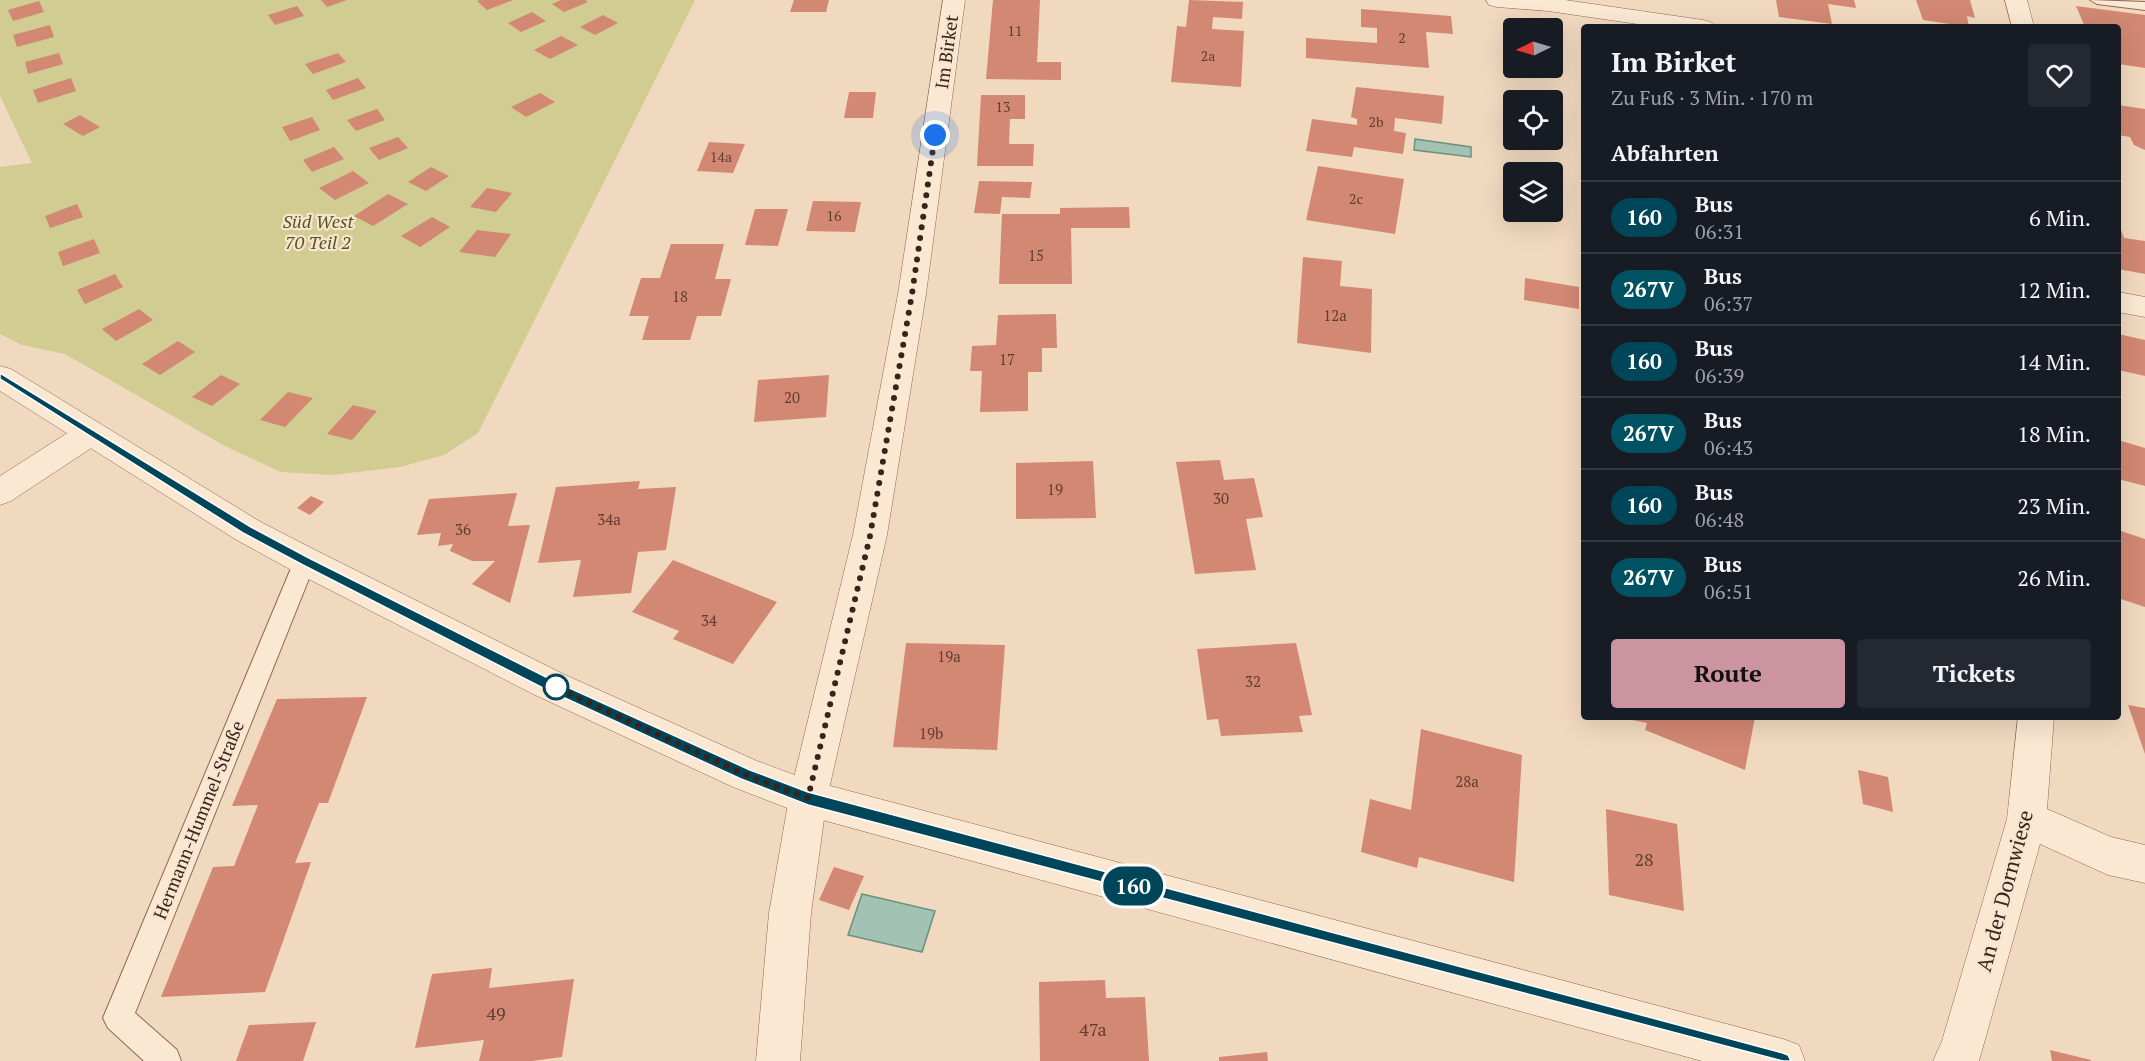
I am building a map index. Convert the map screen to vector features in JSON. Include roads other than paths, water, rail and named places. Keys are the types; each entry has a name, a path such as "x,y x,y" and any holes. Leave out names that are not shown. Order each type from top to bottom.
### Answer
{"street":[{"name":"Im Birket","path":"778,1061 790,913 808,798 870,536 912,294 954,0"},
{"path":"1497,0 1548,4 1683,24"},
{"path":"2016,0 2022,24"},
{"path":"2121,303 2145,307"},
{"path":"0,377 247,530 305,561 548,684 746,775 808,798 1783,1061"},
{"path":"0,492 91,433"},
{"name":"An der Dornwiese","path":"1955,1061 1961,1052 2027,819 2036,720"},
{"path":"2027,819 2108,856 2145,864"}],"lane":[{"path":"2097,0 2145,6"},
{"name":"Hermann-Hummel-Straße","path":"166,1061 118,1018 305,561"}],"park label":[{"name":"Süd West 70 Teil 2","path":"318,232"}]}
